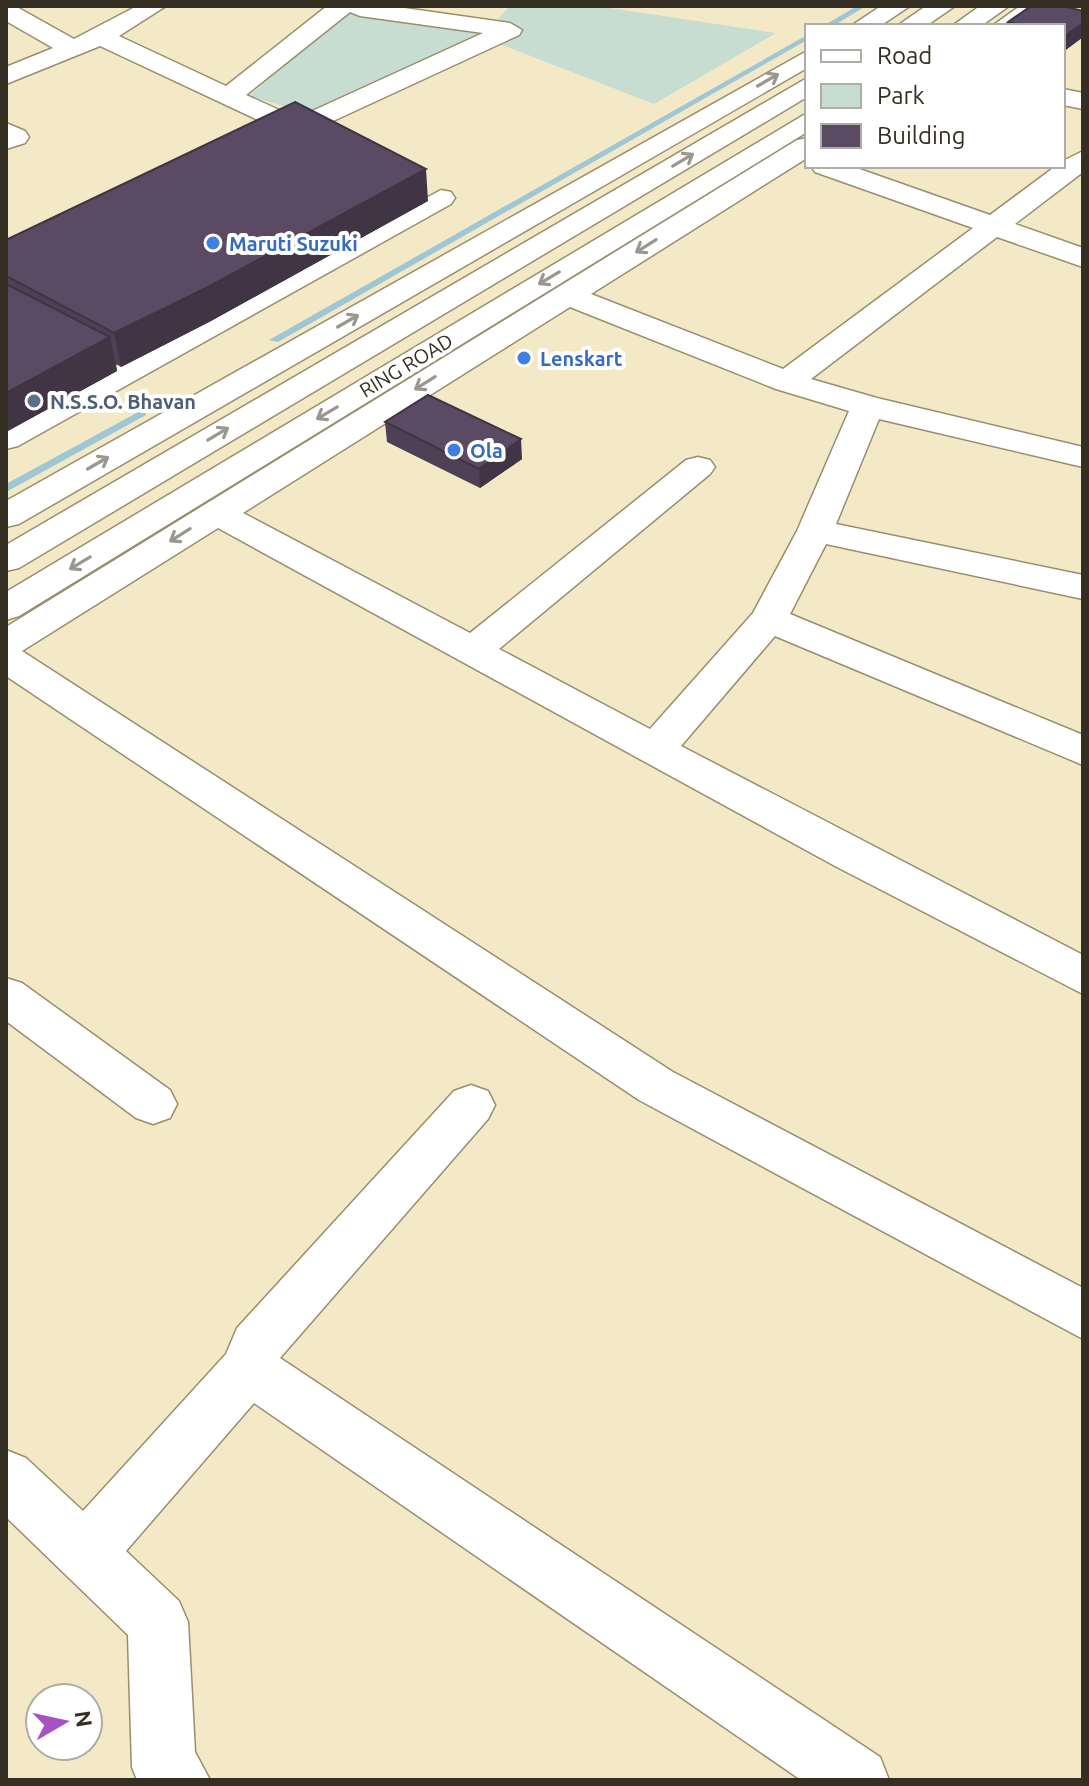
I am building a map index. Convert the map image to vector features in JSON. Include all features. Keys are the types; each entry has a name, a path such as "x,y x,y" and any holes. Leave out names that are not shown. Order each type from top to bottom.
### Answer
{"main road":[{"path":"6,76 100,37 154,6"},
{"path":"866,24 898,6"},
{"path":"912,24 943,6"},
{"path":"967,24 997,6"},
{"path":"1007,24 1037,6"},
{"path":"230,95 351,8 510,30 241,154"},
{"path":"6,11 73,49"},
{"path":"100,37 336,147"},
{"path":"6,439 252,340 464,211 805,59"},
{"name":"RING ROAD","path":"6,560 805,87"},
{"name":"RING ROAD","path":"6,608 805,122"},
{"path":"6,131 16,137 6,141"},
{"path":"6,644 567,295 802,153"},
{"path":"787,382 1083,159"},
{"path":"830,168 1083,258"},
{"path":"6,516 252,340 464,211"},
{"path":"567,295 787,382 868,406 1083,457"},
{"path":"252,340 321,373"},
{"path":"655,750 769,619 815,531 868,406"},
{"path":"472,651 698,467"},
{"path":"217,513 655,750 1083,976"},
{"path":"815,531 1083,587"},
{"path":"769,619 1083,751"},
{"path":"6,658 656,1086 1083,1315"},
{"path":"6,996 153,1104"},
{"path":"86,1552 249,1368 256,1346 471,1105"},
{"path":"249,1368 857,1780"},
{"path":"6,1478 158,1622 164,1767 178,1780"}],"green space":[{"path":"510,6 597,6 776,33 654,104 492,41 514,29 498,19"},
{"path":"349,11 493,31 314,115 249,96"}],"building":[{"path":"1031,6 1063,6 1083,11 1083,23 1065,36 1065,24 1008,22"},
{"name":"Maruti Suzuki","path":"295,102 426,169 206,288 114,333 6,276 6,240"},
{"path":"6,284 110,337 6,393"},
{"path":"428,395 521,439 479,469 385,422"}],"waterway":[{"path":"830,24 862,6"},
{"path":"274,340 805,38"},
{"path":"6,489 142,413"}],"place":[{"name":"Maruti Suzuki","path":"213,243"},
{"name":"Lenskart","path":"524,358"},
{"name":"N.S.S.O. Bhavan","path":"34,401"},
{"name":"Ola","path":"454,450"}]}
